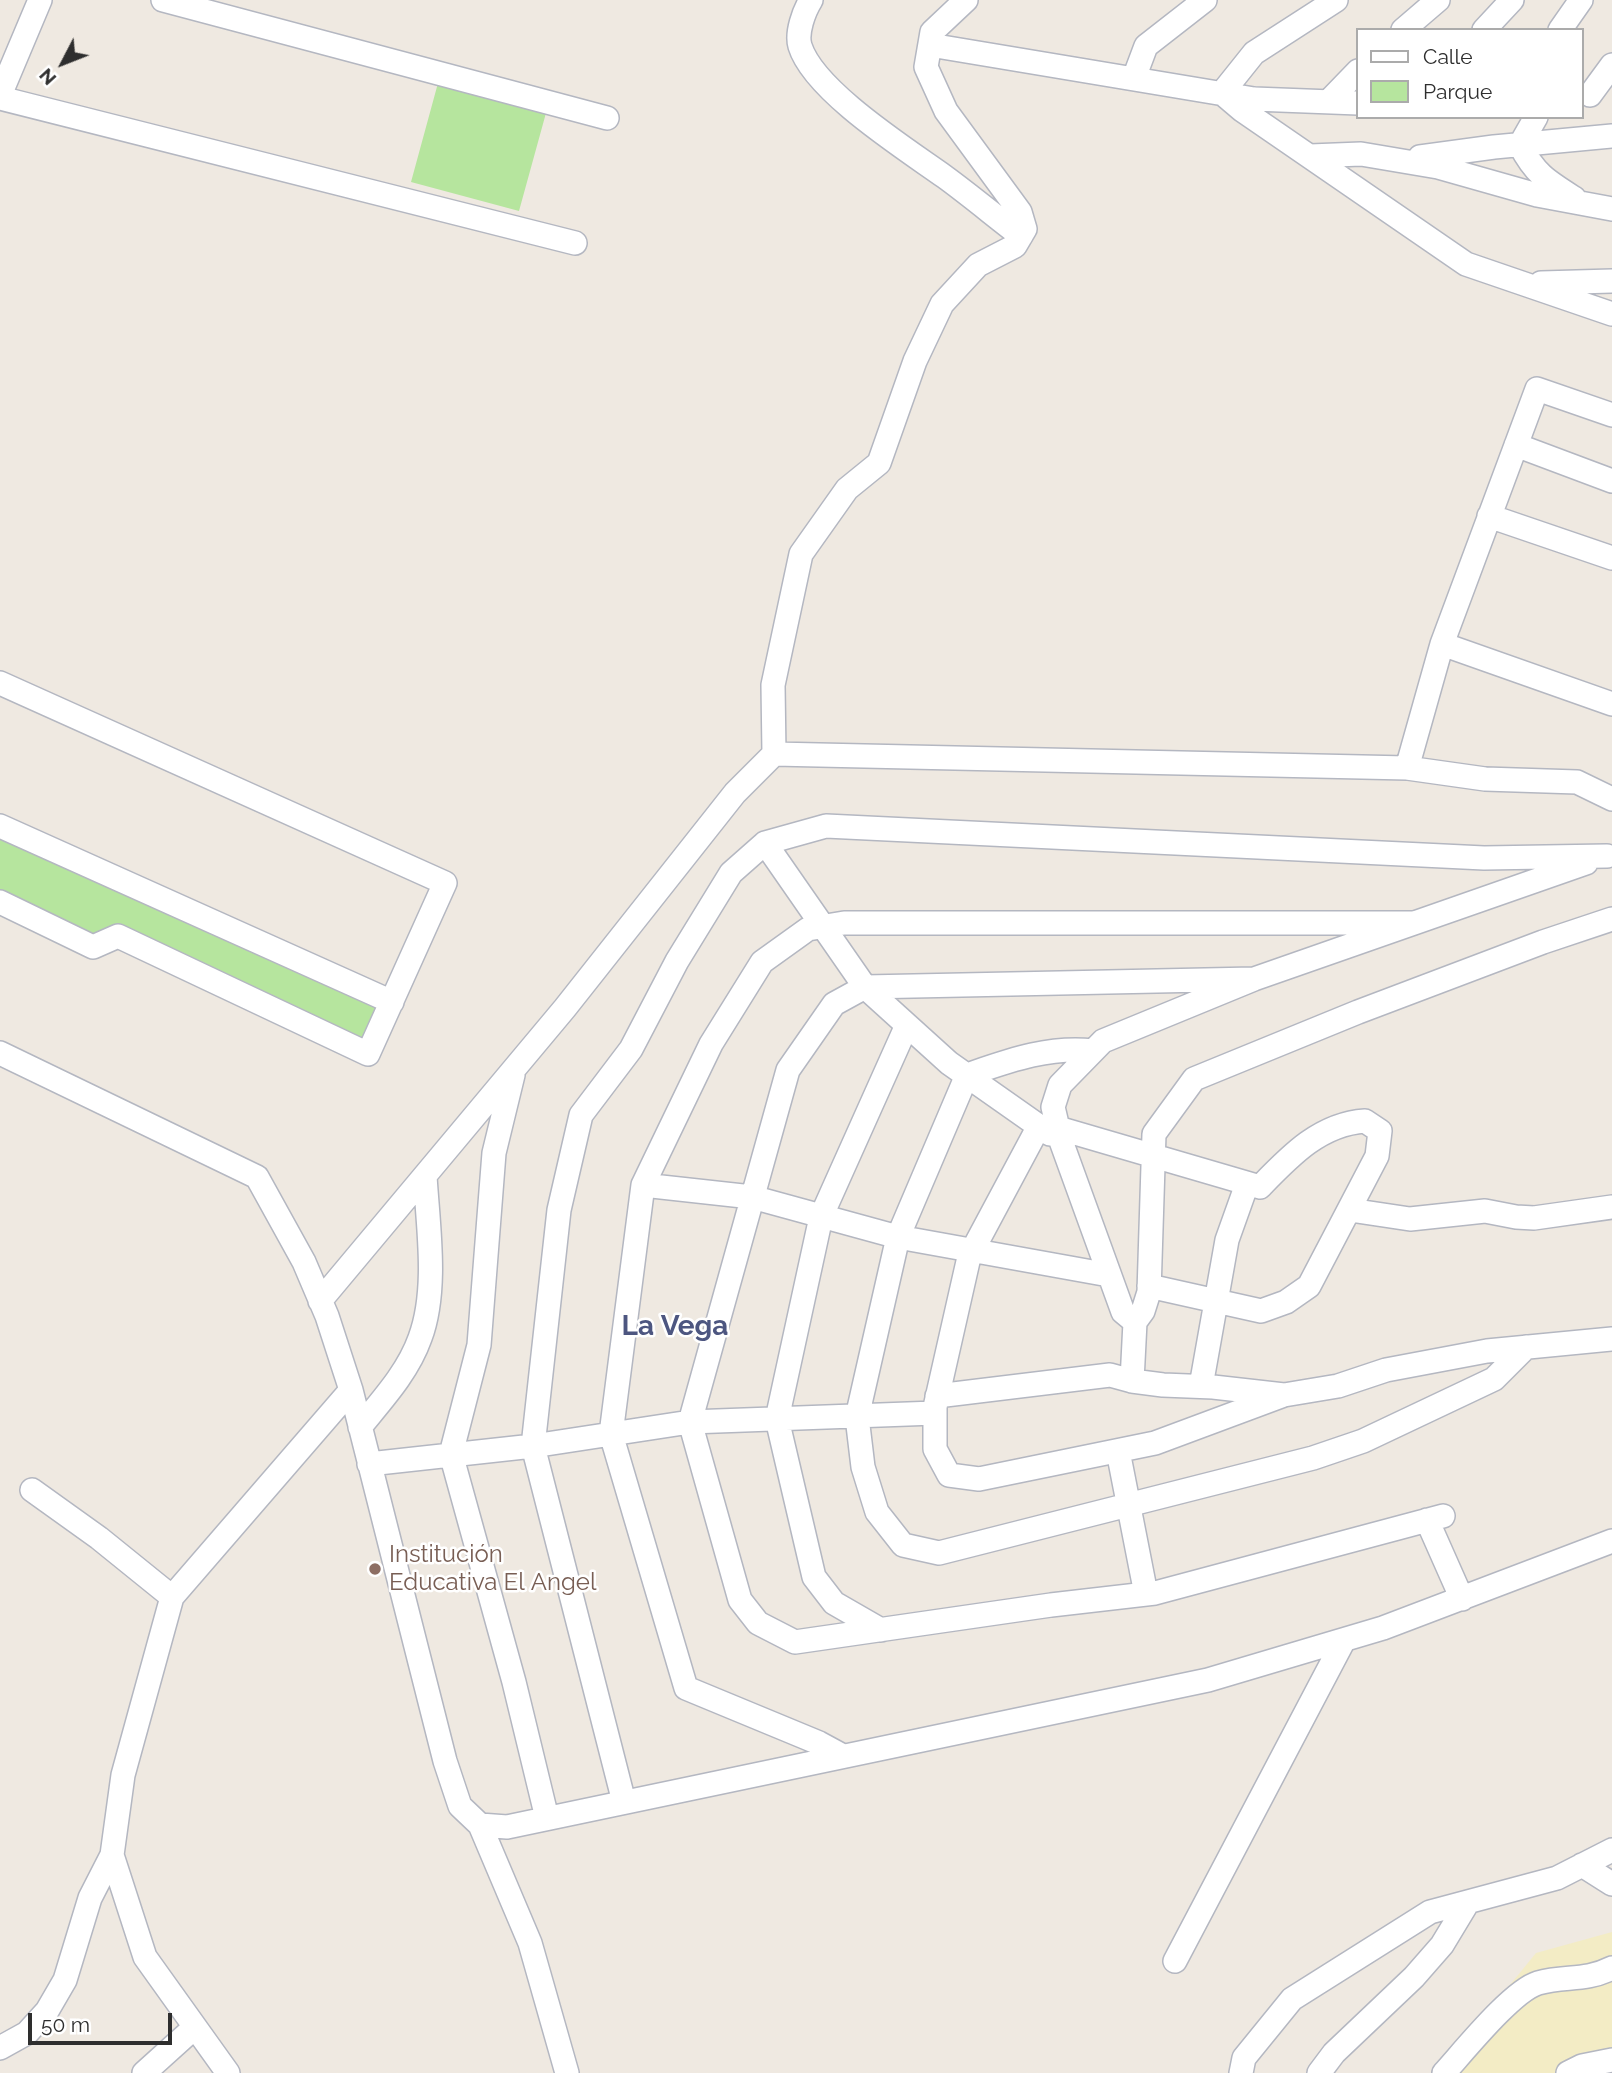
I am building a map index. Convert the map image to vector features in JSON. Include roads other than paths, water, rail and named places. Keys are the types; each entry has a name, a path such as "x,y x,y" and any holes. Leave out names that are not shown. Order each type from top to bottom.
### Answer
{"street":[{"path":"40,0 0,96 575,243"},
{"path":"163,0 607,118"},
{"path":"811,0 804,10 799,44 813,72 881,133 945,177 1021,236"},
{"path":"320,1301 573,998 735,793 774,754 773,685 801,554 847,489 879,463 915,361 942,304 978,265 1016,246 1025,229 1020,212 946,111 926,67 932,32 966,0"},
{"path":"1133,78 1146,46 1205,0"},
{"path":"1222,93 1254,53 1336,0"},
{"path":"1405,28 1438,0"},
{"path":"1486,28 1512,0"},
{"path":"1561,28 1581,0"},
{"path":"930,45 1254,99 1356,103"},
{"path":"1595,95 1612,65"},
{"path":"1328,102 1356,73"},
{"path":"1222,93 1242,110 1466,264 1612,314"},
{"path":"1520,145 1535,119"},
{"path":"1397,160 1612,136"},
{"path":"1520,145 1527,160 1540,176 1583,203"},
{"path":"1310,156 1361,154 1438,167 1537,195 1612,209"},
{"path":"1524,283 1612,281"},
{"path":"1407,768 1442,644 1537,389 1612,415"},
{"path":"1516,445 1612,481"},
{"path":"1489,516 1612,558"},
{"path":"1442,644 1612,704"},
{"path":"0,683 445,883 368,1054 118,936 93,947 0,902"},
{"path":"774,754 1407,768 1485,779 1577,782 1612,799"},
{"path":"0,826 392,1002"},
{"path":"624,1802 533,1446 559,1210 580,1115 631,1049 677,961 731,873 765,843 826,826 1483,858 1609,855"},
{"path":"765,843 864,987 949,1063 1053,1132 1260,1187 1320,1133 1332,1127 1366,1121 1380,1131 1377,1156 1309,1286 1286,1302 1261,1311 1149,1286"},
{"path":"1135,1322 1123,1312 1053,1132 1053,1107 1060,1085 1103,1041 1254,979 1609,855"},
{"path":"1132,1381 1135,1322 1143,1311 1149,1286 1154,1134 1194,1079 1358,1012 1543,942 1612,919"},
{"path":"844,1756 820,1743 686,1688 611,1434 643,1185 711,1044 762,962 808,929 844,923 1412,923"},
{"path":"1254,979 864,987 834,1004 788,1070 690,1422 740,1600 758,1623 795,1642 1146,1594 1435,1518 1462,1599"},
{"path":"881,1630 834,1603 814,1577 777,1419 821,1217 907,1025"},
{"path":"1093,1051 1071,1049 1025,1056 967,1075 898,1237 857,1417 863,1467 877,1512 903,1545 939,1553 1313,1458 1363,1441 1494,1379 1526,1347"},
{"path":"0,1053 257,1177 304,1262 351,1390 444,1761 460,1806 480,1825 530,1943 567,2073"},
{"path":"515,1068 494,1153 479,1345 451,1454 514,1682 547,1818"},
{"path":"1053,1132 969,1257 936,1405 935,1449 949,1475 979,1479 1155,1443 1284,1395 1338,1386 1387,1370 1487,1351 1612,1339"},
{"path":"360,1427 397,1382 421,1337 431,1283 425,1176"},
{"path":"1201,1386 1227,1240 1247,1184"},
{"path":"643,1185 752,1197 898,1237 1109,1275"},
{"path":"1350,1210 1410,1219 1485,1211 1534,1218 1612,1207"},
{"path":"369,1464 533,1446 690,1422 857,1417 1110,1375 1132,1381 1284,1395"},
{"path":"0,2048 27,2033 47,2011 65,1980 90,1898 112,1855 123,1775 172,1597 351,1390"},
{"path":"1118,1451 1146,1594"},
{"path":"32,1490 99,1538 172,1597"},
{"path":"480,1825 507,1827 1208,1680 1383,1628 1612,1541"},
{"path":"1175,1961 1344,1640"},
{"path":"1241,2073 1244,2058 1292,1998 1430,1912 1557,1878 1612,1850"},
{"path":"112,1855 145,1957 228,2073"},
{"path":"1582,1865 1612,1884"},
{"path":"1319,2073 1334,2053 1414,1977 1435,1953 1468,1902"},
{"path":"1444,2073 1518,1993 1535,1984 1596,1977 1612,1968"},
{"path":"144,2073 195,2027"},
{"path":"1568,2073 1582,2066 1612,2060"}],"place":[{"name":"Institución Educativa El Angel","path":"375,1569"}],"district":[{"name":"La Vega","path":"675,1327"}]}
